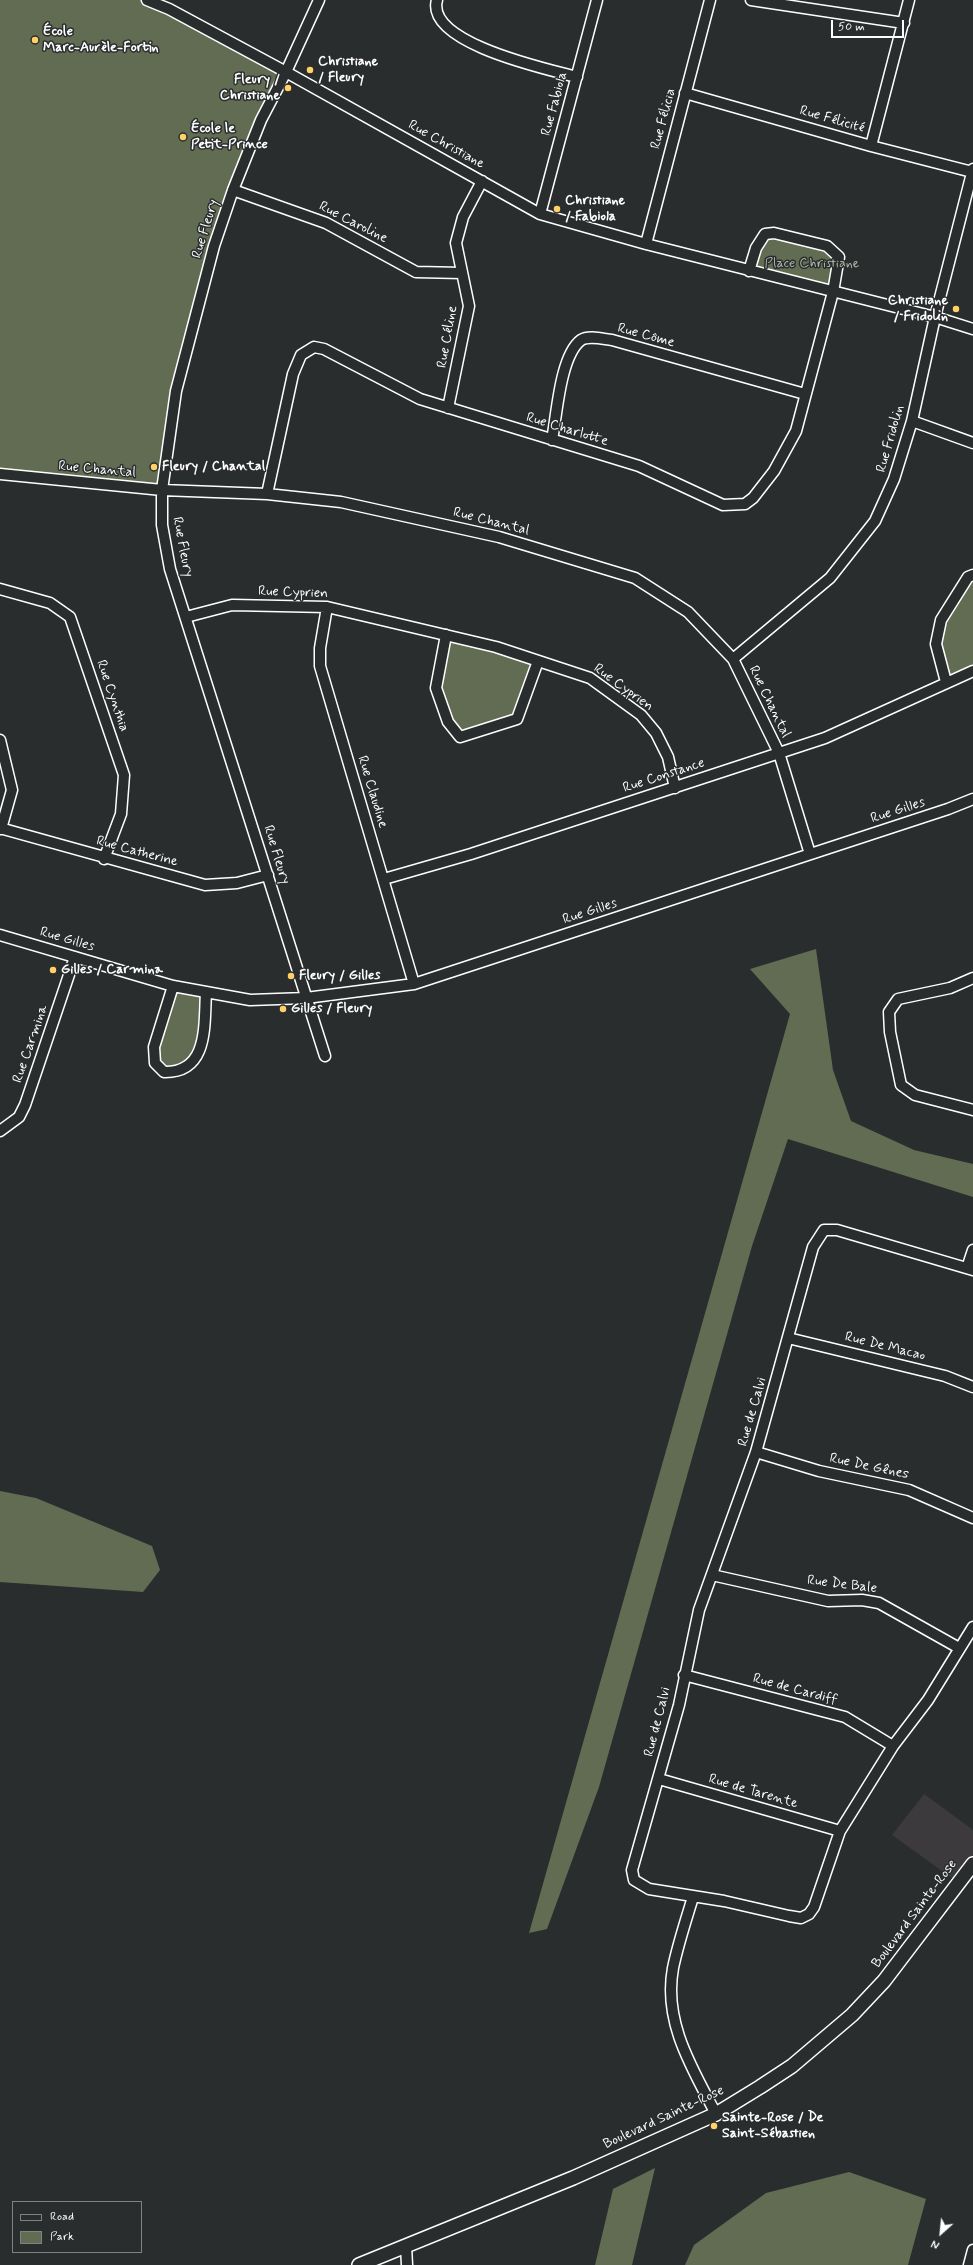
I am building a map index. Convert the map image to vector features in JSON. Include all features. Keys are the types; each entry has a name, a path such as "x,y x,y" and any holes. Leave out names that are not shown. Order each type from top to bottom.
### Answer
{"street":[{"name":"Rue Christiane","path":"147,0 169,9 286,72 540,214 749,271 935,317 973,329"},
{"name":"Rue Fleury","path":"319,0 286,72 261,120 233,190 214,246 176,391 162,490 162,524 170,569 324,1056"},
{"path":"437,0 434,8 437,16 459,36 493,54 577,77"},
{"name":"Rue Fabiola","path":"540,214 597,0"},
{"name":"Rue Félicia","path":"646,244 710,0"},
{"path":"751,0 904,23"},
{"path":"872,146 910,0"},
{"name":"Rue Félicité","path":"685,93 872,146 973,170"},
{"name":"Rue Fridolin","path":"733,659 830,578 875,521 894,479 912,421 935,317 973,170"},
{"name":"Rue Céline","path":"448,408 469,306 456,243 463,217 482,181"},
{"name":"Rue Caroline","path":"233,190 326,223 416,272 462,273"},
{"path":"749,271 756,248 765,234 774,233 827,246 839,257 833,292"},
{"name":"Rue Charlotte","path":"267,494 293,374 301,355 314,347 324,349 420,399 640,466 723,505 746,504 753,498 774,471 796,431 833,292"},
{"name":"Rue Côme","path":"552,440 564,375 571,352 582,340 591,338 612,340 805,394"},
{"path":"912,421 973,443"},
{"name":"Rue Chantal","path":"0,474 162,490 267,494 341,502 499,537 635,578 688,612 733,659 779,753 810,854"},
{"path":"946,682 936,644 940,620 968,577 973,575"},
{"name":"Rue Cynthia","path":"0,589 50,603 70,617 124,775 121,814 104,859"},
{"name":"Rue Cyprien","path":"186,617 232,605 327,607 496,647 590,678 640,715 656,733 668,757 675,788"},
{"name":"Rue Claudine","path":"327,607 320,648 320,666 384,878 414,984"},
{"path":"446,635 436,688 448,722 460,737 517,719 538,661"},
{"name":"Rue Constance","path":"384,878 471,854 825,738 973,671"},
{"path":"0,740 12,790 0,829"},
{"name":"Rue Gilles","path":"0,935 173,986 250,1000 306,998 414,984 948,809 973,799"},
{"name":"Rue Catherine","path":"0,829 104,859 204,885 237,882 268,875"},
{"name":"Rue Carmina","path":"0,1131 19,1117 26,1105 75,957"},
{"path":"973,978 950,988 898,999 889,1012 890,1032 901,1085 915,1095 973,1110"},
{"path":"173,986 154,1047 155,1063 164,1072 177,1072 193,1063 202,1043 206,992"},
{"name":"Rue de Calvi","path":"970,1269 837,1230 824,1230 813,1247 756,1452 699,1610 678,1705 659,1779 632,1870 634,1880 649,1889 724,1901 801,1918 809,1914 814,1908 840,1831 893,1746 928,1700 959,1648 973,1628"},
{"path":"970,1269 973,1250"},
{"name":"Rue De Macao","path":"788,1338 945,1376 973,1387"},
{"name":"Rue De Gênes","path":"756,1452 819,1471 908,1490 973,1518"},
{"name":"Rue De Bale","path":"712,1575 828,1600 862,1600 879,1603 959,1648"},
{"name":"Rue de Cardiff","path":"684,1675 845,1717 893,1746"},
{"name":"Rue de Tarente","path":"659,1779 840,1831"},
{"name":"Boulevard Sainte-Rose","path":"359,2265 573,2178 716,2114 792,2066 852,2016 884,1981 973,1864"},
{"path":"693,1897 673,1968 672,2009 684,2053 716,2114"},
{"path":"406,2246 407,2265"},
{"path":"970,2265 973,2250"}],"shaded area":[{"path":"924,1794 973,1830 973,1859 956,1881 892,1835"}],"green space":[{"path":"0,0 147,0 286,72 233,190 176,391 162,490 0,474"},
{"name":"Place Christiane","path":"765,234 827,246 839,257 833,292 749,271"},
{"path":"973,575 973,671 946,682 936,644 941,620"},
{"path":"446,635 538,661 517,719 460,737 436,688"},
{"path":"816,949 833,1070 851,1121 914,1150 973,1164 973,1197 788,1139 752,1246 599,1787 547,1929 529,1933 790,1014 750,969"},
{"path":"173,986 206,992 202,1043 177,1072 155,1063"},
{"path":"0,1491 36,1498 152,1546 160,1570 143,1592 0,1582"},
{"path":"655,2168 632,2265 595,2265 613,2189"},
{"path":"849,2172 926,2199 908,2265 685,2265 694,2245 766,2193"}],"place":[{"name":"École Marc-Aurèle-Fortin","path":"35,40"},
{"name":"Christiane / Fleury","path":"310,70"},
{"name":"Fleury / Christiane","path":"288,88"},
{"name":"École le Petit-Prince","path":"183,137"},
{"name":"Christiane / Fabiola","path":"557,209"},
{"name":"Christiane / Fridolin","path":"956,309"},
{"name":"Fleury / Chantal","path":"154,467"},
{"name":"Gilles / Carmina","path":"53,970"},
{"name":"Fleury / Gilles","path":"291,976"},
{"name":"Gilles / Fleury","path":"283,1009"},
{"name":"Sainte-Rose / De Saint-Sébastien","path":"714,2126"}]}
